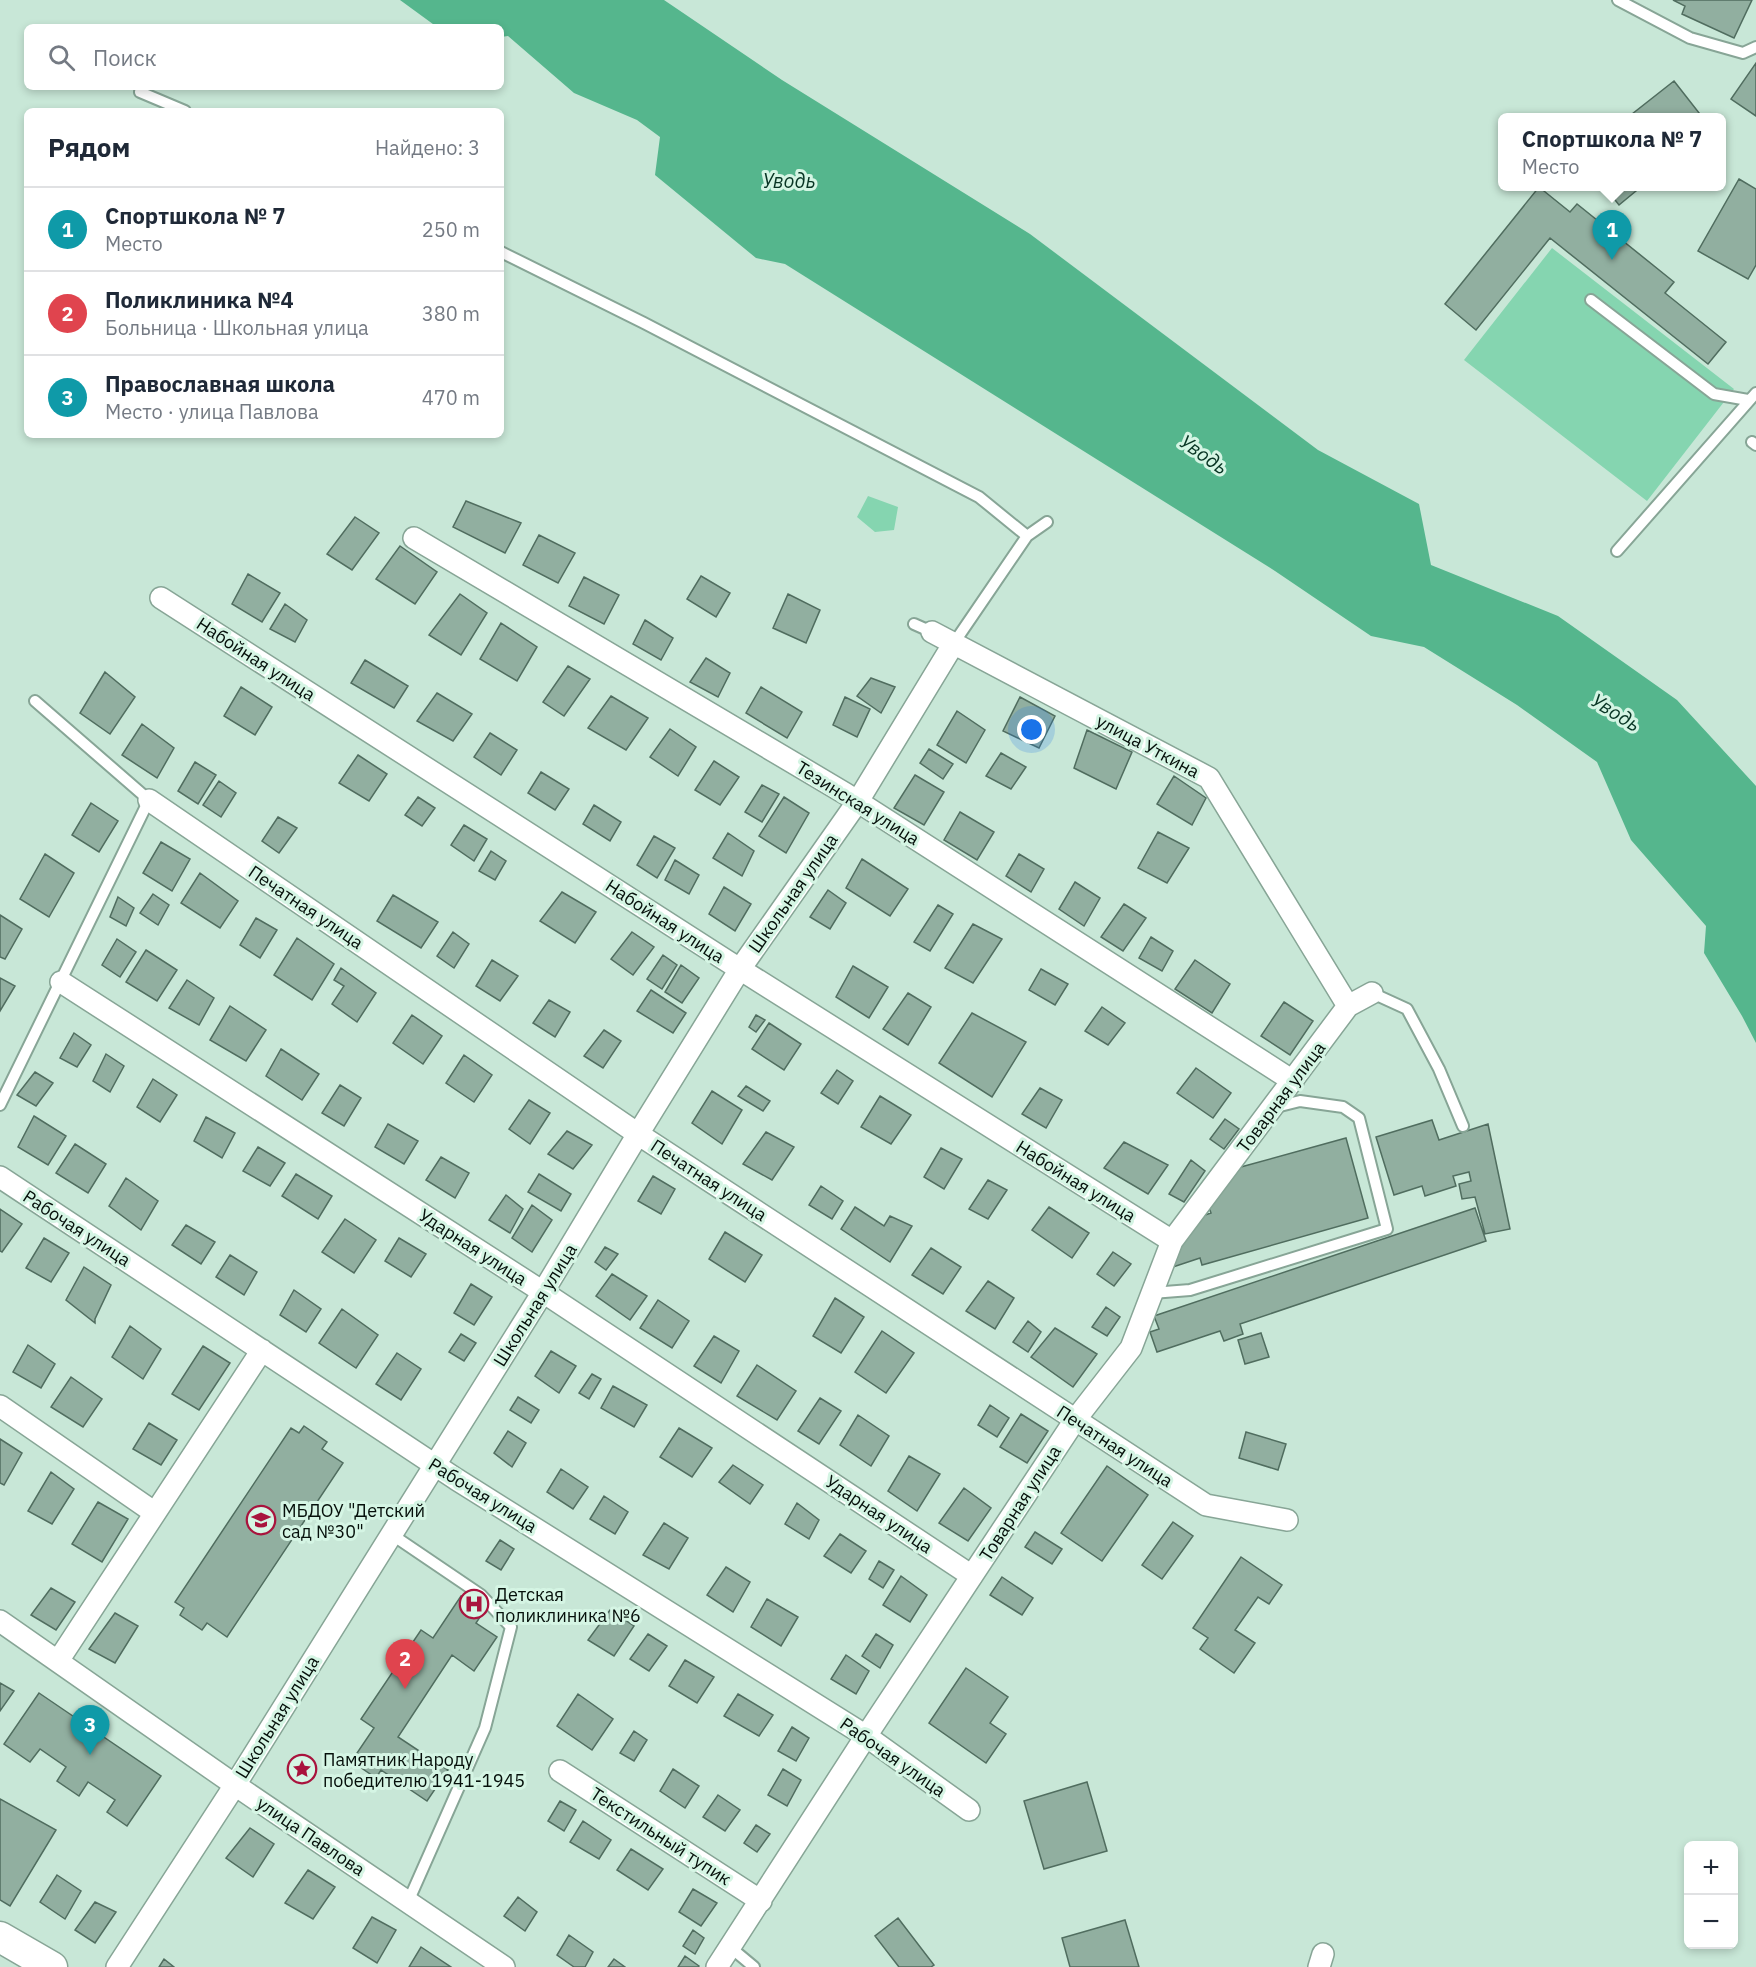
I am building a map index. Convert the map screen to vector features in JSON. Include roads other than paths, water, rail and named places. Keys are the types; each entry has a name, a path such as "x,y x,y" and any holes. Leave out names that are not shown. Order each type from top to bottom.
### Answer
{"main road":[{"path":"0,1937 52,1967"}],"street":[{"name":"Тезинская улица","path":"414,538 858,801 1293,1081"},
{"name":"Набойная улица","path":"161,598 740,969 1172,1241"},
{"name":"улица Уткина","path":"923,628 1209,778 1348,1006"},
{"name":"Школьная улица","path":"117,1967 235,1785 543,1292 740,969 858,801 954,644"},
{"name":"Печатная улица","path":"149,800 638,1134 1206,1505 1287,1520"},
{"name":"Ударная улица","path":"61,982 543,1292 972,1576"},
{"name":"Товарная улица","path":"717,1967 866,1736 1075,1420 1131,1348 1172,1241 1348,1006 1372,993"},
{"name":"Рабочая улица","path":"0,1177 435,1465 866,1736 969,1810"},
{"path":"58,1661 262,1350"},
{"path":"0,1406 155,1513"},
{"name":"улица Павлова","path":"0,1621 235,1785 504,1967"},
{"name":"Текстильный тупик","path":"560,1771 761,1901"}],"lane":[{"path":"1618,0 1690,39 1743,53 1756,47"},
{"path":"140,92 178,108"},
{"path":"504,253 979,496 1027,536"},
{"path":"1591,300 1714,394 1752,396"},
{"path":"1617,551 1752,396"},
{"path":"954,644 1027,536 1047,522"},
{"path":"0,1104 149,800 35,701"},
{"path":"1372,993 1407,1009 1439,1068 1463,1126"},
{"path":"1152,1293 1190,1290 1387,1229 1359,1118 1343,1107 1300,1101 1273,1108"},
{"path":"391,1534 481,1595 511,1627 485,1728 408,1902"},
{"path":"730,1947 754,1967"}],"water":[{"name":"Уводь","path":"400,0 664,0 782,80 1030,234 1318,450 1419,504 1431,565 1558,616 1677,700 1756,786 1756,1043 1704,953 1706,926 1631,840 1597,762 1517,705 1424,647 1371,636 1275,571 785,264 756,258 655,175 660,137 637,120 574,93 508,36 504,37 504,24 433,24"}],"place":[{"name":"Спортшкола № 7","path":"1612,260"},
{"name":"МБДОУ \"Детский сад №30\"","path":"261,1520"},
{"name":"Детская поликлиника №6","path":"474,1604"},
{"name":"Поликлиника №4","path":"405,1689"},
{"name":"Православная школа","path":"90,1755"},
{"name":"Памятник Народу победителю 1941-1945","path":"302,1769"}]}
